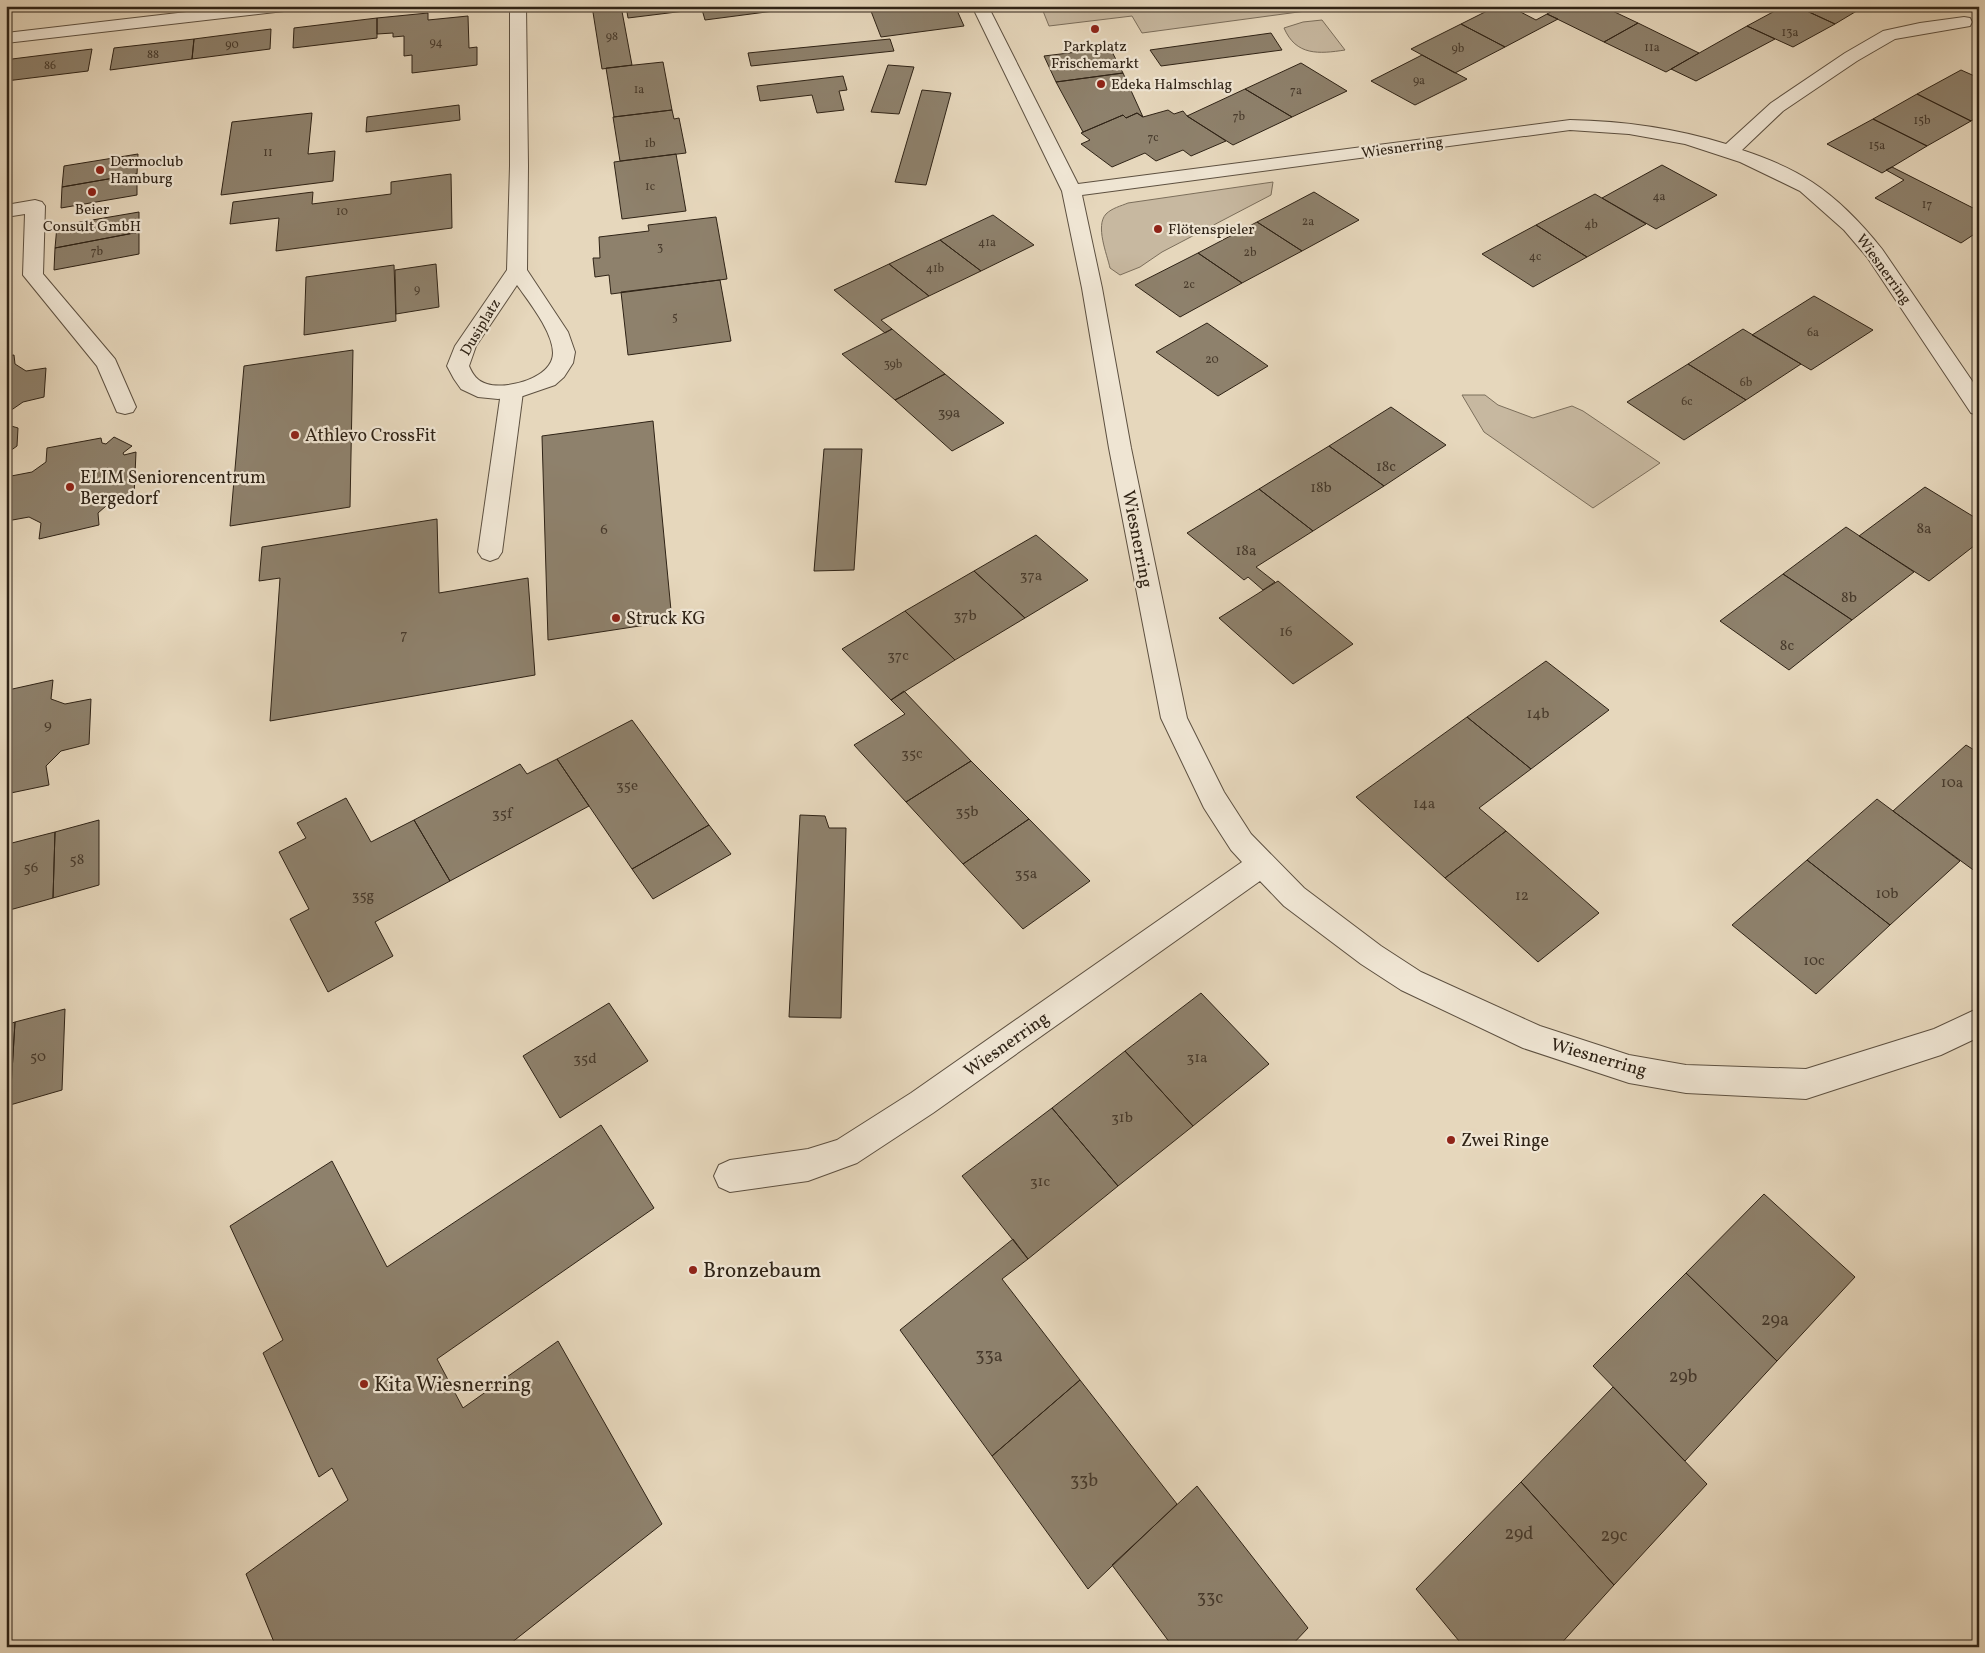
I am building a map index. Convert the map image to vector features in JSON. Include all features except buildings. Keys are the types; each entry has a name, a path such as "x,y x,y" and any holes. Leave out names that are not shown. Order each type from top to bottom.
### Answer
{"street":[{"path":"6,38 284,6"},
{"path":"517,270 519,166 518,6"},
{"name":"Wiesnerring","path":"980,6 1072,191 1120,448 1174,718 1214,800 1241,842 1294,897 1371,956 1411,982 1534,1038 1628,1069 1686,1079 1806,1084 1941,1041 1979,1022"},
{"path":"1730,151 1776,107 1889,35 1920,28 1964,22"},
{"name":"Wiesnerring","path":"1072,191 1305,161 1466,137 1570,125 1604,125 1647,132 1730,151 1802,183 1861,235 1979,408"},
{"path":"6,211 35,206 33,276 107,364 125,407"},
{"name":"Dusiplatz","path":"517,270 560,336 564,354 558,372 537,385 512,392 486,391 466,381 458,366 466,346 517,270"},
{"path":"490,552 512,392"},
{"name":"Wiesnerring","path":"730,1176 808,1165 846,1152 922,1103 1262,864"}],"shaded area":[{"path":"1041,6 1343,6 1142,33 1132,16 1049,26"},
{"path":"1322,20 1345,50 1309,51 1295,44 1284,28 1303,22"},
{"path":"1273,182 1271,195 1162,252 1140,267 1120,275 1110,268 1103,240 1102,226 1106,214 1114,209 1128,203"},
{"path":"1462,395 1485,395 1498,405 1533,418 1572,406 1583,411 1660,463 1593,508 1484,432"}],"place":[{"name":"Parkplatz Frischemarkt","path":"1095,29"},
{"name":"Edeka Halmschlag","path":"1101,84"},
{"name":"Dermoclub Hamburg","path":"100,170"},
{"name":"Beier Consult GmbH","path":"92,192"},
{"name":"Flötenspieler","path":"1158,229"},
{"name":"Athlevo CrossFit","path":"295,435"},
{"name":"ELIM Seniorencentrum Bergedorf","path":"70,487"},
{"name":"Struck KG","path":"616,618"},
{"name":"Zwei Ringe","path":"1451,1140"},
{"name":"Bronzebaum","path":"693,1270"},
{"name":"Kita Wiesnerring","path":"364,1384"}]}
